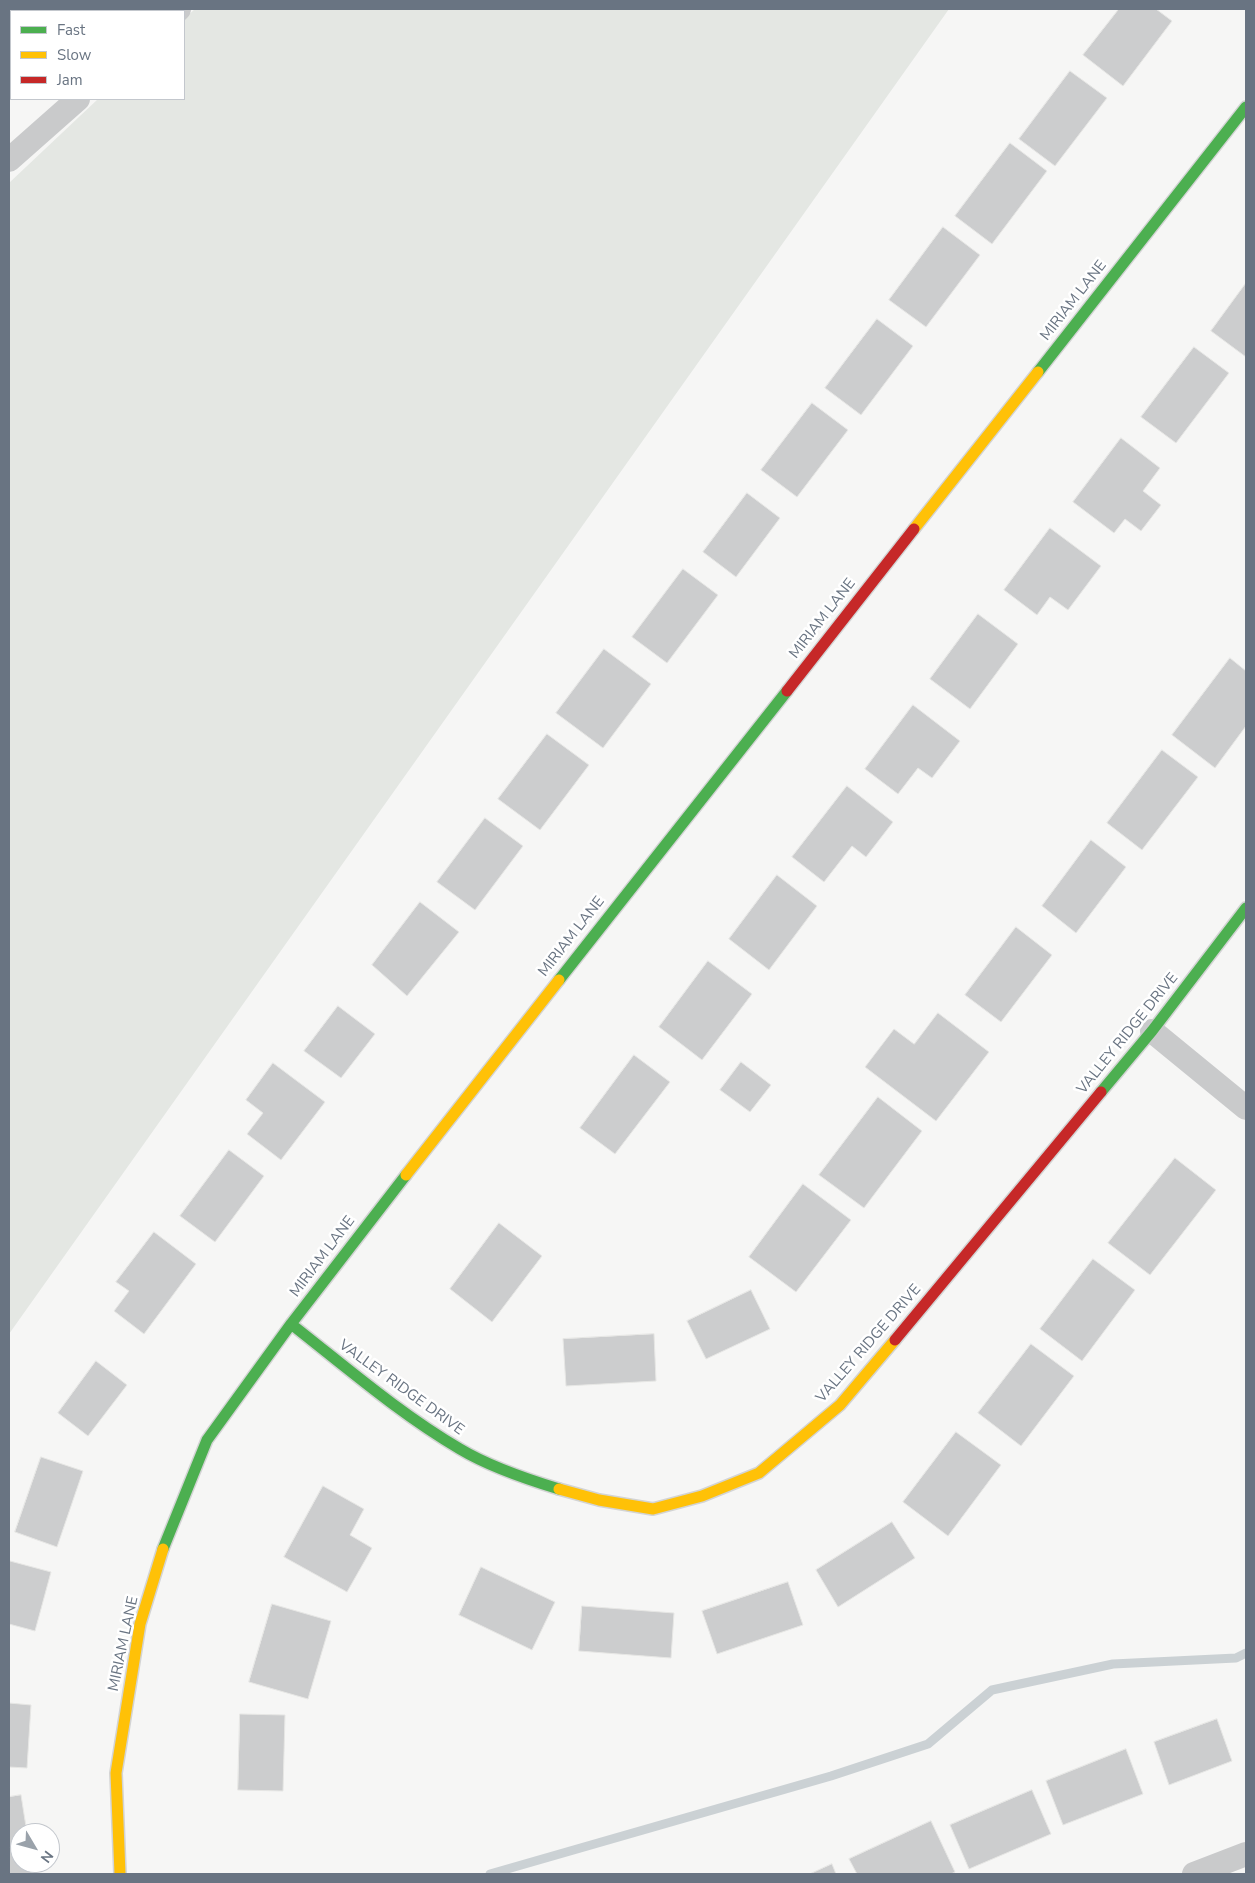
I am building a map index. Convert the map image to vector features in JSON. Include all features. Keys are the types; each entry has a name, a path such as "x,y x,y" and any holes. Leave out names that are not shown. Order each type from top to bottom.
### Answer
{"street":[{"path":"9,160 77,100"},
{"name":"MIRIAM LANE","path":"120,1874 116,1773 140,1624 160,1560 207,1440 291,1324 551,988 1246,107"},
{"name":"VALLEY RIDGE DRIVE","path":"291,1324 398,1408 461,1450 524,1478 599,1500 653,1509 702,1496 759,1473 840,1405 1152,1031 1246,908"},
{"path":"1152,1031 1246,1108"},
{"path":"1194,1874 1246,1854"}],"shaded area":[{"path":"195,9 949,9 9,1334 9,183 97,100 185,100 185,18"}],"building":[{"path":"1119,9 1156,9 1172,21 1123,86 1083,55"},
{"path":"1070,71 1107,98 1055,166 1019,139"},
{"path":"1010,143 1047,171 992,244 955,216"},
{"path":"943,227 980,255 926,327 889,300"},
{"path":"1246,283 1246,357 1211,331"},
{"path":"877,319 913,346 861,415 825,388"},
{"path":"1194,347 1229,373 1176,443 1141,417"},
{"path":"812,403 848,430 797,497 761,470"},
{"path":"1121,438 1160,468 1143,491 1161,505 1141,531 1125,519 1114,533 1073,502"},
{"path":"747,493 780,518 736,577 703,552"},
{"path":"1050,528 1101,566 1068,610 1050,597 1037,615 1004,590"},
{"path":"683,569 718,595 667,663 632,637"},
{"path":"978,614 1018,644 970,709 930,679"},
{"path":"604,649 651,684 603,748 556,713"},
{"path":"1230,658 1246,671 1246,726 1215,768 1172,735"},
{"path":"913,705 960,741 932,778 918,768 898,794 865,769"},
{"path":"547,734 589,765 540,830 498,799"},
{"path":"1162,750 1198,777 1142,850 1107,823"},
{"path":"847,786 893,822 866,857 852,846 824,882 792,857"},
{"path":"485,818 523,846 475,910 437,882"},
{"path":"1091,840 1126,867 1076,933 1042,906"},
{"path":"777,875 817,906 769,970 729,939"},
{"path":"420,902 459,932 407,996 372,965"},
{"path":"1016,927 1052,955 1001,1022 965,995"},
{"path":"708,961 752,994 702,1060 659,1027"},
{"path":"338,1006 375,1034 341,1078 304,1051"},
{"path":"938,1013 989,1052 936,1121 865,1067 894,1029 914,1044"},
{"path":"634,1055 670,1082 615,1154 580,1128"},
{"path":"741,1062 771,1085 750,1112 720,1090"},
{"path":"273,1063 325,1102 281,1160 247,1134 263,1113 246,1100"},
{"path":"878,1097 922,1131 864,1208 819,1175"},
{"path":"229,1150 264,1176 215,1242 180,1216"},
{"path":"1175,1158 1216,1190 1150,1275 1108,1243"},
{"path":"803,1184 851,1220 796,1292 749,1257"},
{"path":"499,1223 542,1256 492,1322 450,1289"},
{"path":"154,1232 196,1264 144,1334 114,1311 129,1291 116,1282"},
{"path":"1093,1259 1135,1290 1082,1361 1040,1329"},
{"path":"751,1290 770,1329 706,1359 687,1321"},
{"path":"654,1334 656,1381 566,1386 563,1339"},
{"path":"1031,1344 1074,1376 1021,1446 978,1413"},
{"path":"96,1361 127,1385 88,1436 58,1413"},
{"path":"956,1432 1001,1465 948,1536 903,1502"},
{"path":"41,1457 83,1471 57,1547 15,1532"},
{"path":"323,1486 364,1509 350,1535 372,1548 347,1592 284,1557"},
{"path":"892,1522 915,1558 838,1607 816,1570"},
{"path":"10,1561 51,1572 35,1631 9,1624"},
{"path":"481,1567 555,1602 532,1650 459,1615"},
{"path":"788,1582 803,1625 717,1654 702,1611"},
{"path":"272,1604 331,1621 308,1699 249,1682"},
{"path":"582,1606 674,1613 671,1658 579,1651"},
{"path":"9,1703 31,1705 27,1768 9,1767"},
{"path":"240,1714 285,1715 283,1791 238,1790"},
{"path":"1217,1719 1232,1761 1169,1785 1154,1742"},
{"path":"1126,1749 1143,1794 1063,1825 1046,1781"},
{"path":"1032,1790 1051,1834 969,1869 950,1825"},
{"path":"21,1795 25,1823 10,1823 10,1873 32,1874 9,1874 9,1797"},
{"path":"931,1821 955,1872 951,1874 857,1874 849,1859"},
{"path":"832,1864 836,1874 810,1874"}],"waterway":[{"path":"490,1874 831,1776 928,1744 992,1690 1113,1664 1236,1658 1246,1653"}],"traffic: fast":[{"path":"1038,372 1246,107"},
{"path":"559,980 787,691"},
{"path":"1101,1092 1152,1031 1246,908"},
{"path":"163,1549 207,1440 291,1324 406,1175"},
{"path":"291,1324 374,1390 438,1435 496,1467 559,1489"}],"traffic: slow":[{"path":"914,529 1038,372"},
{"path":"406,1175 559,980"},
{"path":"559,1489 599,1500 653,1509 702,1496 759,1473 840,1405 895,1340"},
{"path":"120,1874 116,1773 140,1624 163,1549"}],"traffic: jam":[{"path":"787,691 914,529"},
{"path":"895,1340 1101,1092"}]}
